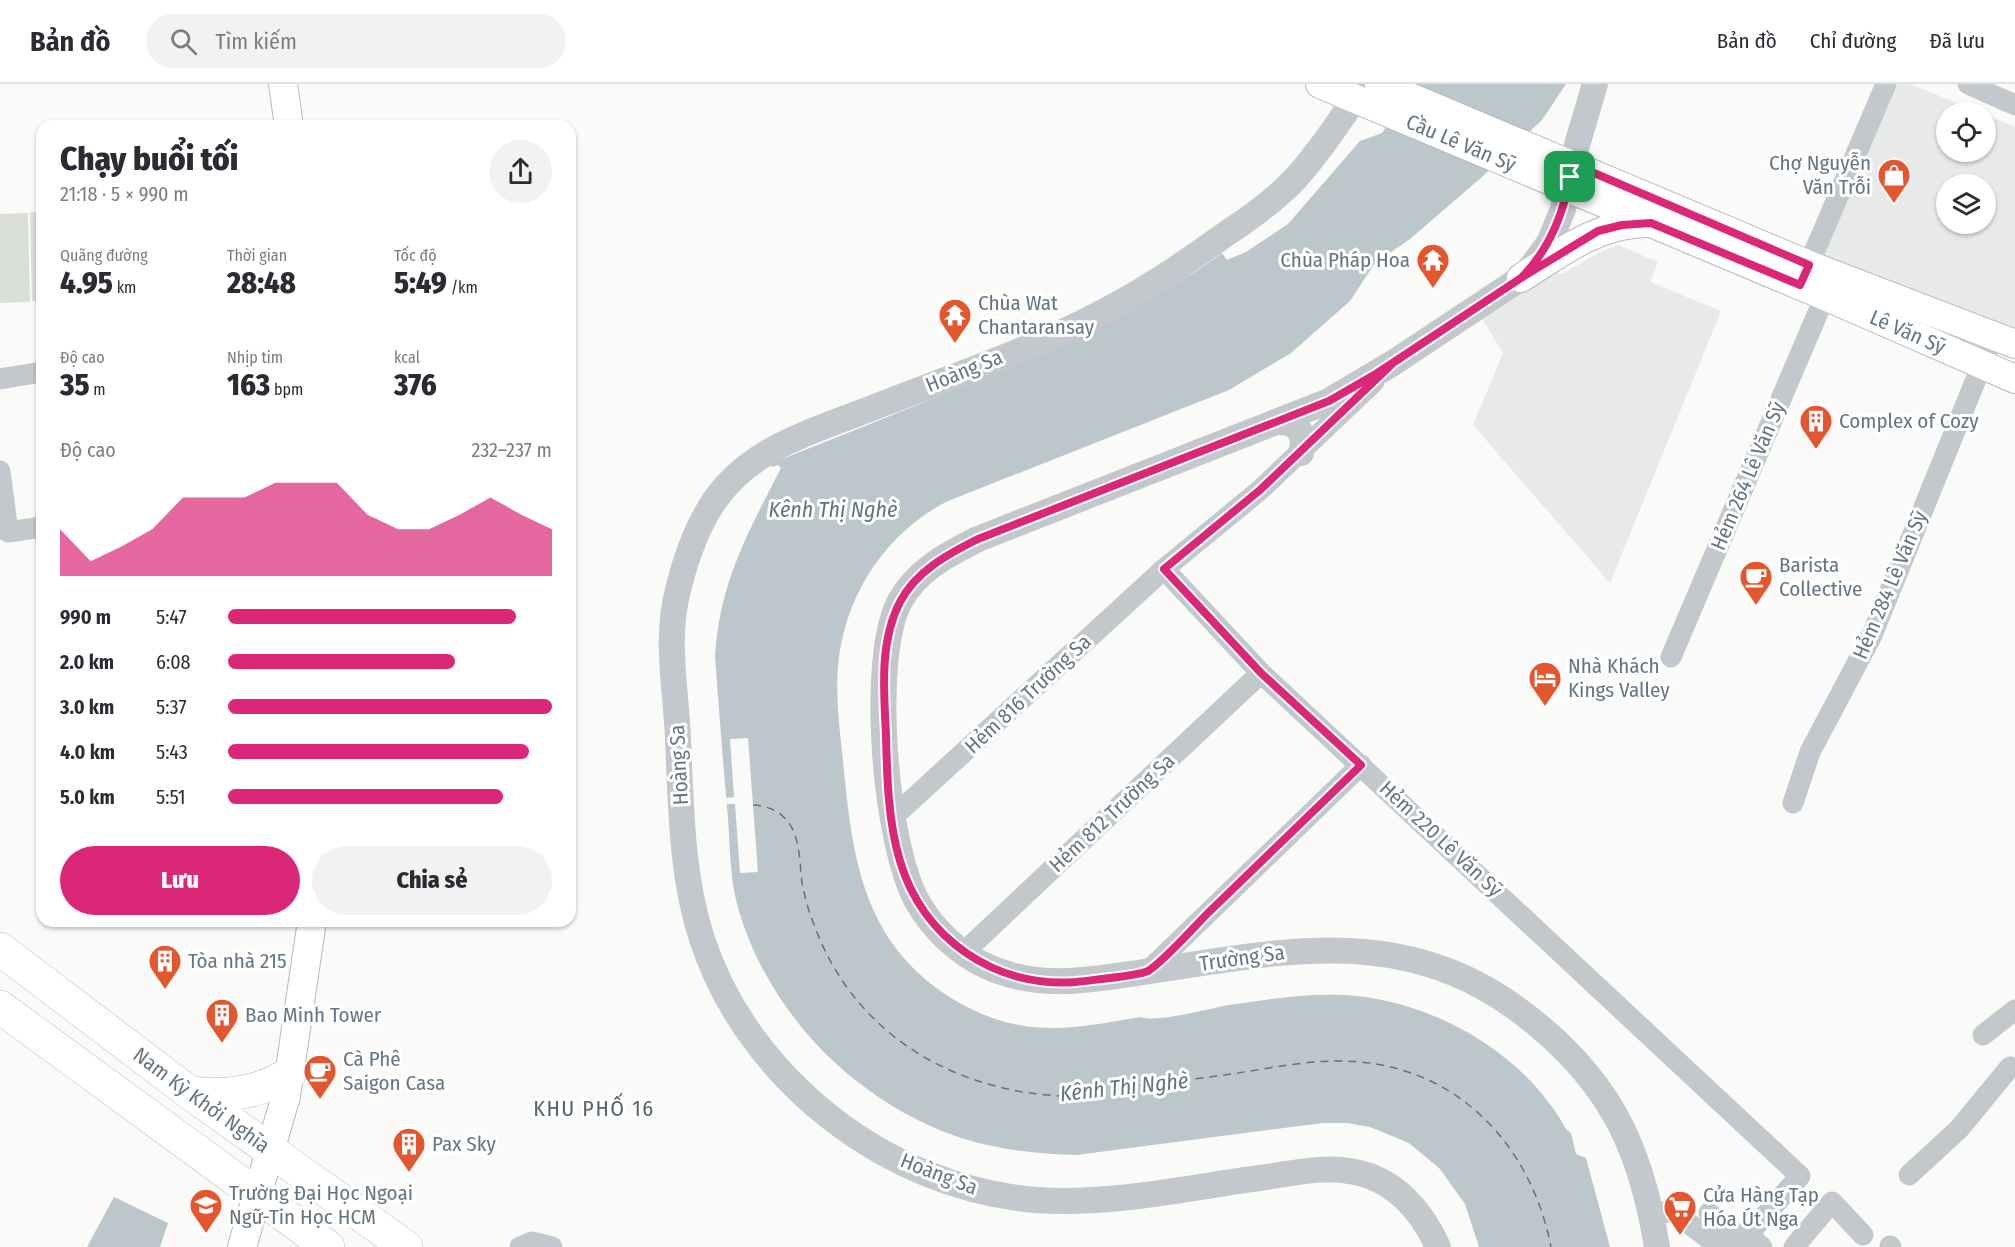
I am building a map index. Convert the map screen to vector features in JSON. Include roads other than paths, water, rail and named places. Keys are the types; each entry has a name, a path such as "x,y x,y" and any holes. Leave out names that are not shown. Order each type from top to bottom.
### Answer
{"main road":[{"path":"283,84 288,120"},
{"name":"Cầu Lê Văn Sỹ","path":"1320,84 1389,96 1538,163"},
{"name":"Lê Văn Sỹ","path":"1538,163 1812,282 2015,379"},
{"name":"Lê Văn Sỹ","path":"1570,176 1651,223 1812,282 2004,340"},
{"path":"1521,278 1598,231 1622,225 1651,223"},
{"path":"242,1247 290,1073 311,927"},
{"name":"Nam Kỳ Khởi Nghĩa","path":"0,949 270,1152 406,1247"},
{"name":"Nam Kỳ Khởi Nghĩa","path":"0,1007 328,1247"},
{"path":"190,1093 229,1094 277,1082 290,1073"}],"street":[{"name":"Trường Sa","path":"1595,84 1560,219 1549,243 1521,278 1393,363 1329,401 1279,423 978,539 955,550 920,575 900,602 887,642 885,710 892,818 900,861 918,904 945,938 963,953 1008,974 1034,981 1059,983 1269,954 1333,950 1390,954 1418,960 1462,975 1503,999 1532,1020 1570,1054 1585,1071 1629,1141 1639,1166 1657,1247"},
{"name":"Hẻm 264 Lê Văn Sỹ","path":"1671,657 1886,84"},
{"path":"1968,84 2015,105"},
{"name":"Hoàng Sa","path":"1360,91 1307,164 1277,196 1157,282 1061,332 813,430 758,458 729,483 716,498 696,535 674,606 671,640 680,791 685,848 697,920 723,988 747,1028 775,1066 828,1115 864,1141 908,1164 958,1184 983,1191 1038,1200 1108,1198 1316,1171 1356,1172 1388,1184 1401,1194 1422,1217 1438,1247"},
{"name":"Hẻm 284 Lê Văn Sỹ","path":"1793,802 1810,752 1872,635 1982,365 2004,340"},
{"path":"1164,569 1301,453 1393,363"},
{"path":"0,379 36,373"},
{"path":"1279,423 1292,424 1301,431 1304,442 1301,453"},
{"path":"0,471 8,532 36,528"},
{"name":"Hẻm 816 Trường Sa","path":"892,818 1164,569"},
{"name":"Hẻm 220 Lê Văn Sỹ","path":"1164,569 1261,673 1800,1176 1748,1242"},
{"name":"Hẻm 812 Trường Sa","path":"963,953 1261,673"},
{"path":"1147,972 1361,765"},
{"path":"1983,1035 2015,1010"},
{"path":"1909,1175 1959,1129 2010,1067"},
{"path":"1794,1247 1832,1202 1863,1235"},
{"path":"1650,1210 1675,1213 1720,1247"},
{"path":"1709,1213 1748,1242"},
{"path":"519,1247 532,1242 552,1247"}],"water":[{"name":"Kênh Thị Nghè","path":"1414,84 1566,84 1542,120 1483,176 1410,239 1375,263 1350,301 1291,353 1229,390 948,501 925,514 905,530 872,569 849,616 842,641 837,693 852,837 868,897 881,925 898,951 920,975 948,996 967,1007 999,1020 1032,1027 1072,1027 1140,1017 1170,1017 1229,1005 1286,997 1343,995 1376,999 1409,1007 1441,1019 1471,1035 1500,1054 1526,1076 1571,1133 1576,1154 1586,1158 1610,1247 1479,1247 1465,1204 1440,1169 1409,1143 1370,1127 1346,1123 1323,1123 1076,1155 1006,1149 964,1139 925,1123 888,1103 853,1078 822,1050 794,1017 770,982 751,944 735,894 715,656 718,629 729,581 747,536 781,468 778,465 772,467 770,464 966,385 1081,334 1177,284 1222,253 1227,260 1246,252 1288,224 1360,141 1382,133"},
{"path":"114,1197 168,1223 160,1247 87,1247"}],"place":[{"name":"Chợ Nguyễn Văn Trỗi","path":"1894,204"},
{"name":"Chùa Pháp Hoa","path":"1433,289"},
{"name":"Chùa Wat Chantaransay","path":"955,344"},
{"name":"Complex of Cozy","path":"1816,450"},
{"name":"Barista Collective","path":"1756,606"},
{"name":"Nhà Khách Kings Valley","path":"1545,707"},
{"name":"Tòa nhà 215","path":"165,990"},
{"name":"Bao Minh Tower","path":"222,1044"},
{"name":"Cà Phê Saigon Casa","path":"320,1100"},
{"name":"Pax Sky","path":"409,1173"},
{"name":"Trường Đại Học Ngoại Ngữ-Tin Học HCM","path":"206,1234"},
{"name":"Cửa Hàng Tạp Hóa Út Nga","path":"1680,1236"}],"district":[{"name":"KHU PHỐ 16","path":"594,1108"}]}
